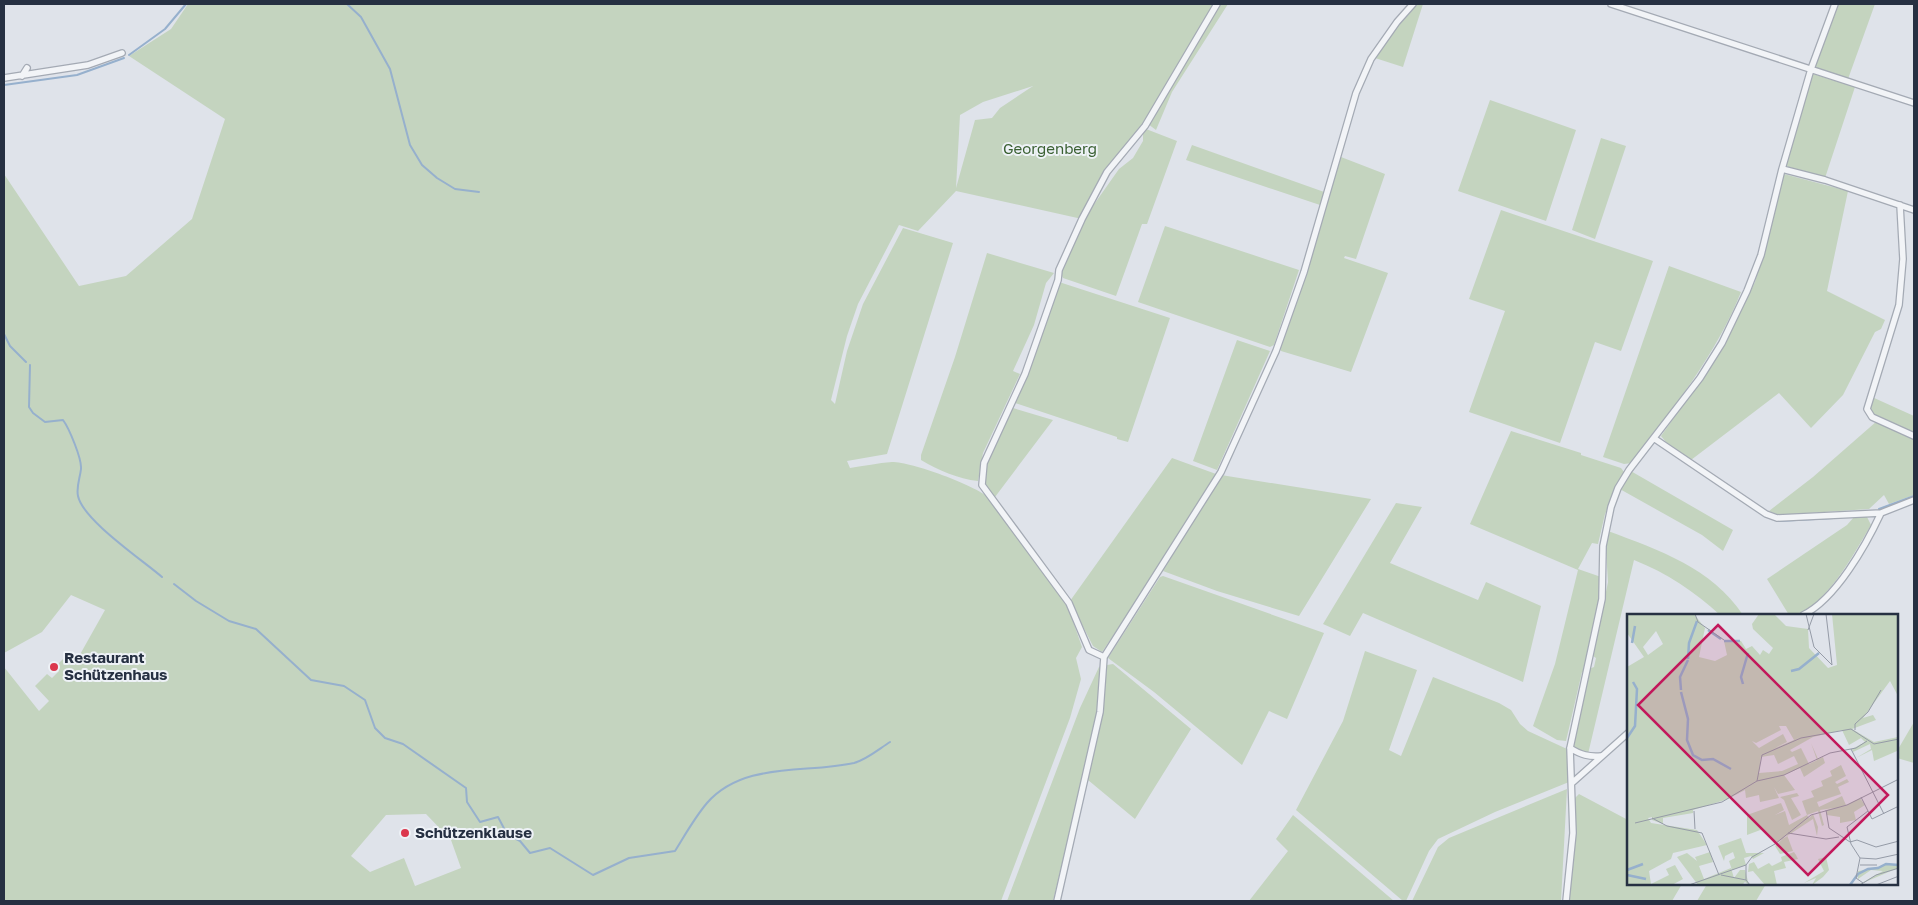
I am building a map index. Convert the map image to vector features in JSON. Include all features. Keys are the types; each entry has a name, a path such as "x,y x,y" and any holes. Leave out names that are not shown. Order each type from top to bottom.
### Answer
{"street":[{"path":"1104,657 1089,650 1069,603 982,484 984,463 1025,374 1058,280 1059,270 1082,220 1107,172 1145,126 1217,4"},
{"path":"1057,901 1100,712 1104,657 1221,472 1276,351 1304,272 1356,92 1371,59 1397,22 1413,4"},
{"path":"1611,4 1914,103"},
{"path":"1566,901 1573,833 1570,748 1602,598 1602,546 1611,507 1618,488 1630,470 1700,378 1722,343 1747,291 1761,255 1782,169 1811,69 1835,4"},
{"path":"4,78 88,65 122,53"},
{"path":"22,76 27,68"},
{"path":"1782,169 1825,180 1914,210"},
{"path":"1900,205 1903,259 1899,305 1867,408 1872,417 1914,436"},
{"path":"1655,439 1766,514 1777,518 1882,513 1914,500"},
{"path":"1805,614 1825,600 1859,554 1882,513"},
{"path":"1572,783 1627,734"},
{"path":"1570,748 1579,754 1601,756"}],"green space":[{"name":"Georgenberg","path":"188,4 1217,4 1145,126 1107,172 1082,219 956,191 918,231 899,225 858,304 847,336 831,400 835,404 847,351 863,304 903,228 953,243 887,454 847,461 850,468 892,462 914,466 957,481 982,493 989,498 1067,604 1082,647 1076,658 1081,679 1070,718 1001,901 4,901 4,667 39,711 49,701 35,686 47,674 52,678 59,671 55,667 71,651 78,658 105,610 71,595 42,632 4,653 4,174 79,286 126,276 192,219 225,119 129,56 171,29","holes":["1033,86 1000,108 992,118 975,120 956,188 960,115 983,102","426,814 451,840 461,868 415,886 404,858 370,872 351,856 386,815"]},
{"path":"1220,4 1228,4 1172,92 1156,130 1148,124"},
{"path":"1418,4 1423,4 1403,67 1375,58 1384,42"},
{"path":"1839,4 1875,4 1848,79 1815,67"},
{"path":"1813,74 1855,87 1825,178 1786,166"},
{"path":"1490,100 1576,130 1546,221 1458,191"},
{"path":"1146,129 1177,141 1147,224 1142,224 1116,296 1063,278 1060,272 1083,220 1119,169 1133,158 1143,141 1143,134"},
{"path":"1601,138 1626,146 1595,239 1572,230"},
{"path":"1192,145 1327,193 1323,206 1186,160"},
{"path":"1341,157 1385,174 1356,259 1345,256 1344,258 1388,273 1351,372 1281,351 1279,347 1312,252"},
{"path":"1784,174 1848,191 1827,291 1885,320 1881,329 1875,332 1843,395 1811,428 1779,393 1691,460 1666,442 1661,436 1722,350 1755,282"},
{"path":"1501,210 1653,261 1621,351 1595,342 1560,443 1469,412 1505,311 1469,299"},
{"path":"1165,226 1299,270 1274,345 1270,347 1138,302"},
{"path":"987,253 1054,273 1046,283 1034,325 1013,371 1020,374 983,453 978,481 941,471 921,460 921,455 955,357"},
{"path":"1669,266 1741,292 1719,338 1692,380 1632,463 1624,464 1603,457"},
{"path":"1059,282 1170,318 1128,442 1015,403"},
{"path":"1237,340 1270,351 1217,470 1193,461"},
{"path":"1872,397 1914,416 1914,433 1873,414 1869,409"},
{"path":"1013,408 1053,420 995,497 985,485 986,462"},
{"path":"1877,421 1914,438 1914,495 1889,504 1884,495 1869,509 1779,515 1769,511 1813,477"},
{"path":"1511,431 1581,453 1581,455 1621,468 1624,472 1605,514 1598,544 1592,543 1578,569 1604,578 1587,672 1582,672 1566,741 1557,740 1533,726 1555,664 1578,570 1470,524"},
{"path":"1172,458 1216,474 1156,572 1102,652 1093,646 1070,601"},
{"path":"1629,470 1733,530 1723,551 1702,535 1618,488"},
{"path":"1221,475 1371,499 1299,616 1217,591 1163,571"},
{"path":"1396,503 1422,507 1390,563 1478,600 1486,582 1541,606 1523,682 1363,613 1350,636 1323,624"},
{"path":"1854,517 1867,517 1871,525 1837,579 1825,593 1814,604 1801,612 1788,614 1767,579 1847,525"},
{"path":"1608,531 1683,562 1716,585 1742,614 1719,614 1680,584 1634,560 1588,754 1573,747 1589,669 1594,667 1596,658 1593,656 1608,582 1606,550"},
{"path":"1163,576 1324,633 1287,719 1269,711 1242,765 1154,692 1108,658 1160,577"},
{"path":"1365,651 1417,670 1389,750 1401,756 1433,677 1499,703 1511,710 1520,724 1528,731 1567,749 1569,782 1495,812 1438,839 1429,851 1406,901 1403,901 1296,810 1343,721"},
{"path":"1113,664 1191,729 1135,819 1088,780 1102,713 1107,665"},
{"path":"1103,665 1098,712 1053,901 1007,901 1080,708 1099,667"},
{"path":"1914,722 1914,763 1898,758 1898,749"},
{"path":"1567,789 1561,901 1412,901 1438,847 1449,838"},
{"path":"1579,794 1627,819 1627,885 1681,885 1672,901 1569,901 1575,798"},
{"path":"1293,815 1394,901 1249,901 1288,851 1276,839"},
{"path":"1706,885 1765,885 1756,901 1697,901"}],"waterway":[{"path":"129,55 165,29 186,4"},
{"path":"347,4 361,17 390,69 410,145 422,165 437,178 455,189 479,192"},
{"path":"4,85 77,75 124,58"},
{"path":"4,334 10,346 26,362"},
{"path":"30,365 29,407 33,413 45,422 63,420 66,424 81,464 78,496 82,506 101,527 162,577"},
{"path":"1879,509 1914,496"},
{"path":"1777,521 1834,518"},
{"path":"174,584 196,601 229,621 256,629 311,680 344,686 365,700 375,728 385,738 403,744 466,788 467,802 480,822 498,817 507,834 520,841 530,853 550,848 593,875 629,858 675,851 707,803 722,790 739,781 776,771 859,762 890,742"}],"place":[{"name":"Restaurant Schützenhaus","path":"54,667"},
{"name":"Schützenklause","path":"405,833"}]}
